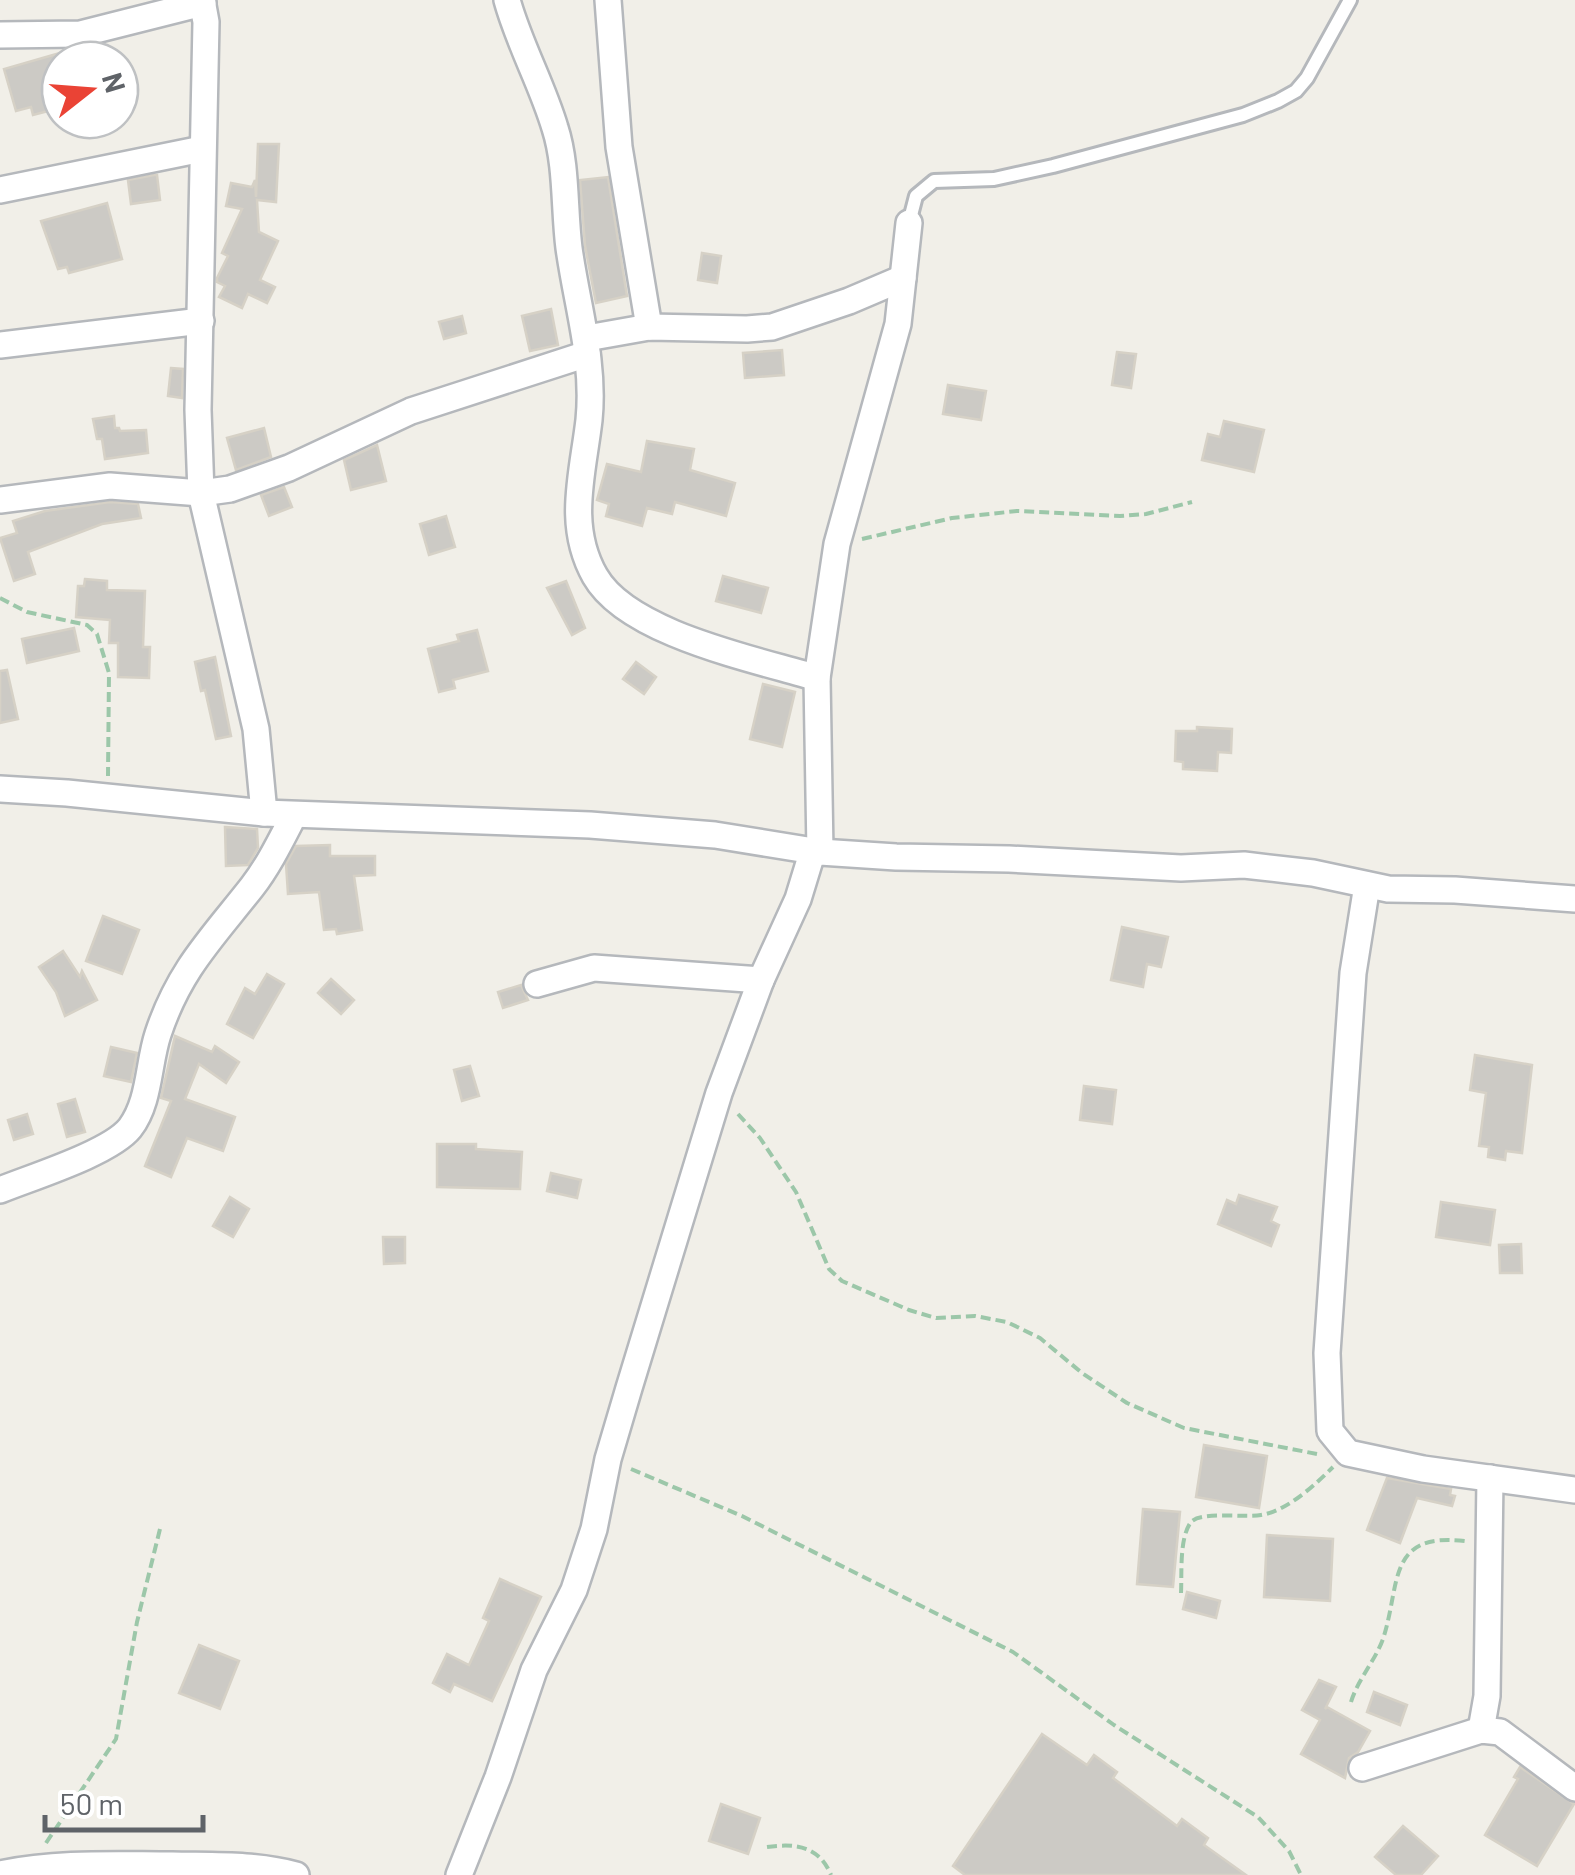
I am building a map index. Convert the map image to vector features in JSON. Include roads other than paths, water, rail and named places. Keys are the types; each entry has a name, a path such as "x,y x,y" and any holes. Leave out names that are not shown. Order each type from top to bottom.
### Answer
{"street":[{"path":"507,0 556,131 570,252 587,346 589,421 576,507 595,577 634,616 695,640 817,678"},
{"path":"608,0 619,148 649,327"},
{"path":"0,35 80,34 202,1 206,22 198,410 201,493 256,729 264,813"},
{"path":"0,190 202,149"},
{"path":"459,1875 534,1670 574,1590 594,1530 608,1459 720,1093 760,980 816,851 817,678 837,544 898,324 909,223"},
{"path":"0,500 110,486 201,493 230,490 411,411 587,346 649,327 772,327 832,308 902,278"},
{"path":"0,345 201,321"},
{"path":"0,789 294,815 590,825 714,835 816,851 1181,868 1244,865 1313,873 1388,889 1575,899"},
{"path":"0,1190 112,1145 129,1130 138,1114 158,1035 178,986 200,948 264,870 294,815"},
{"path":"1366,885 1353,973 1327,1352 1330,1430 1345,1456 1575,1490"},
{"path":"537,984 594,968 760,980"},
{"path":"1481,1730 1487,1696 1490,1478"},
{"path":"1362,1768 1481,1730 1500,1732 1575,1788"},
{"path":"0,1874 91,1864 265,1867 296,1875"}],"lane":[{"path":"909,223 916,196 934,181 994,179 1052,166 1243,115 1296,92 1350,0"}]}
